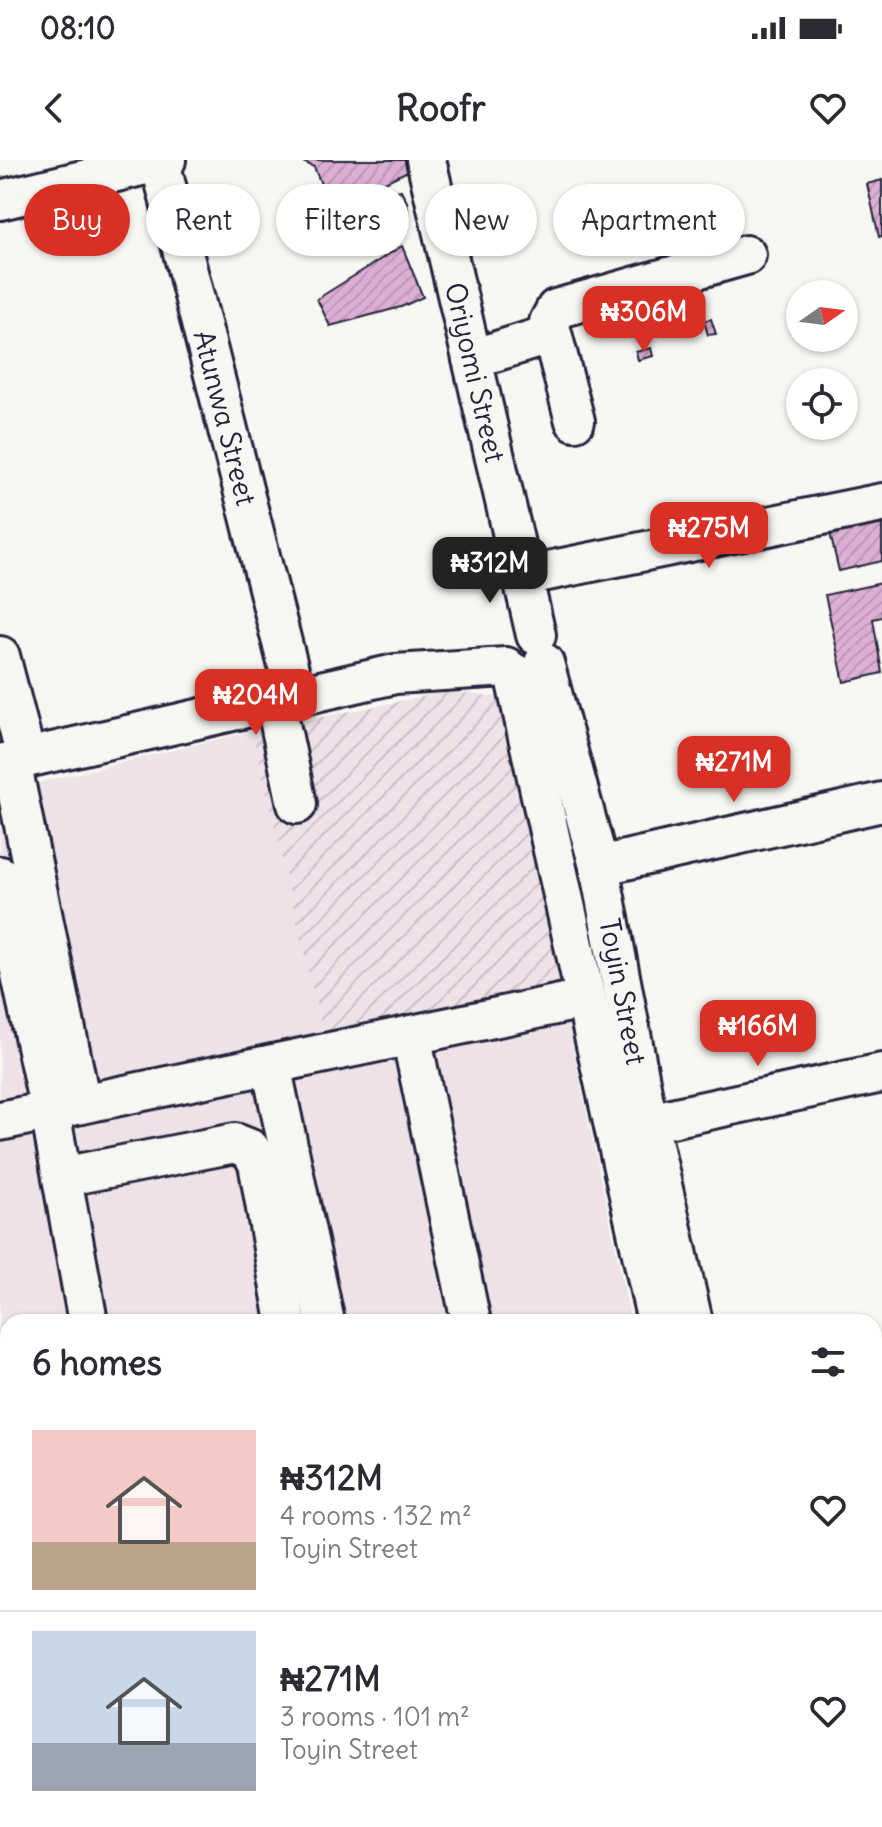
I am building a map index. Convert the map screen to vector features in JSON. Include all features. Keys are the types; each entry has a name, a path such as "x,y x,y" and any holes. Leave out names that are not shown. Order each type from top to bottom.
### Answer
{"street":[{"name":"Oriyomi Street","path":"426,160 523,580"},
{"path":"0,200 163,161"},
{"name":"Atunwa Street","path":"163,161 282,687 297,804"},
{"path":"575,421 551,334 549,322 556,309 746,255"},
{"path":"472,359 551,334"},
{"path":"523,580 882,503"},
{"name":"Toyin Street","path":"523,580 521,652 534,753 584,999 655,1314"},
{"path":"8,751 282,687 445,643 521,652"},
{"name":"Toyin Street","path":"521,652 599,866 648,1123 691,1314"},
{"path":"0,656 8,751 38,986 65,1107 62,1177 87,1314"},
{"path":"599,866 882,802"},
{"path":"0,876 6,937 38,986"},
{"path":"0,1121 584,999"},
{"path":"411,1035 469,1314"},
{"path":"271,1065 323,1314"},
{"path":"648,1123 882,1073"},
{"path":"62,1177 235,1143 250,1149 258,1163 285,1314"}],"shaded area":[{"path":"451,691 499,698 560,987 324,1039 252,731"},
{"path":"252,731 324,1038 560,987 629,1314 0,1314 0,792"}],"building":[{"path":"405,160 408,171 381,184 321,184 314,167 303,162"},
{"path":"882,180 882,236 879,237 867,184"},
{"path":"386,256 406,256 423,297 401,307 330,326 317,299"},
{"path":"711,319 716,334 708,335 704,321"},
{"path":"651,348 653,356 638,360 636,352"},
{"path":"882,522 882,561 839,571 830,533"},
{"path":"882,583 882,617 873,619 882,673 844,682 825,595"}]}
